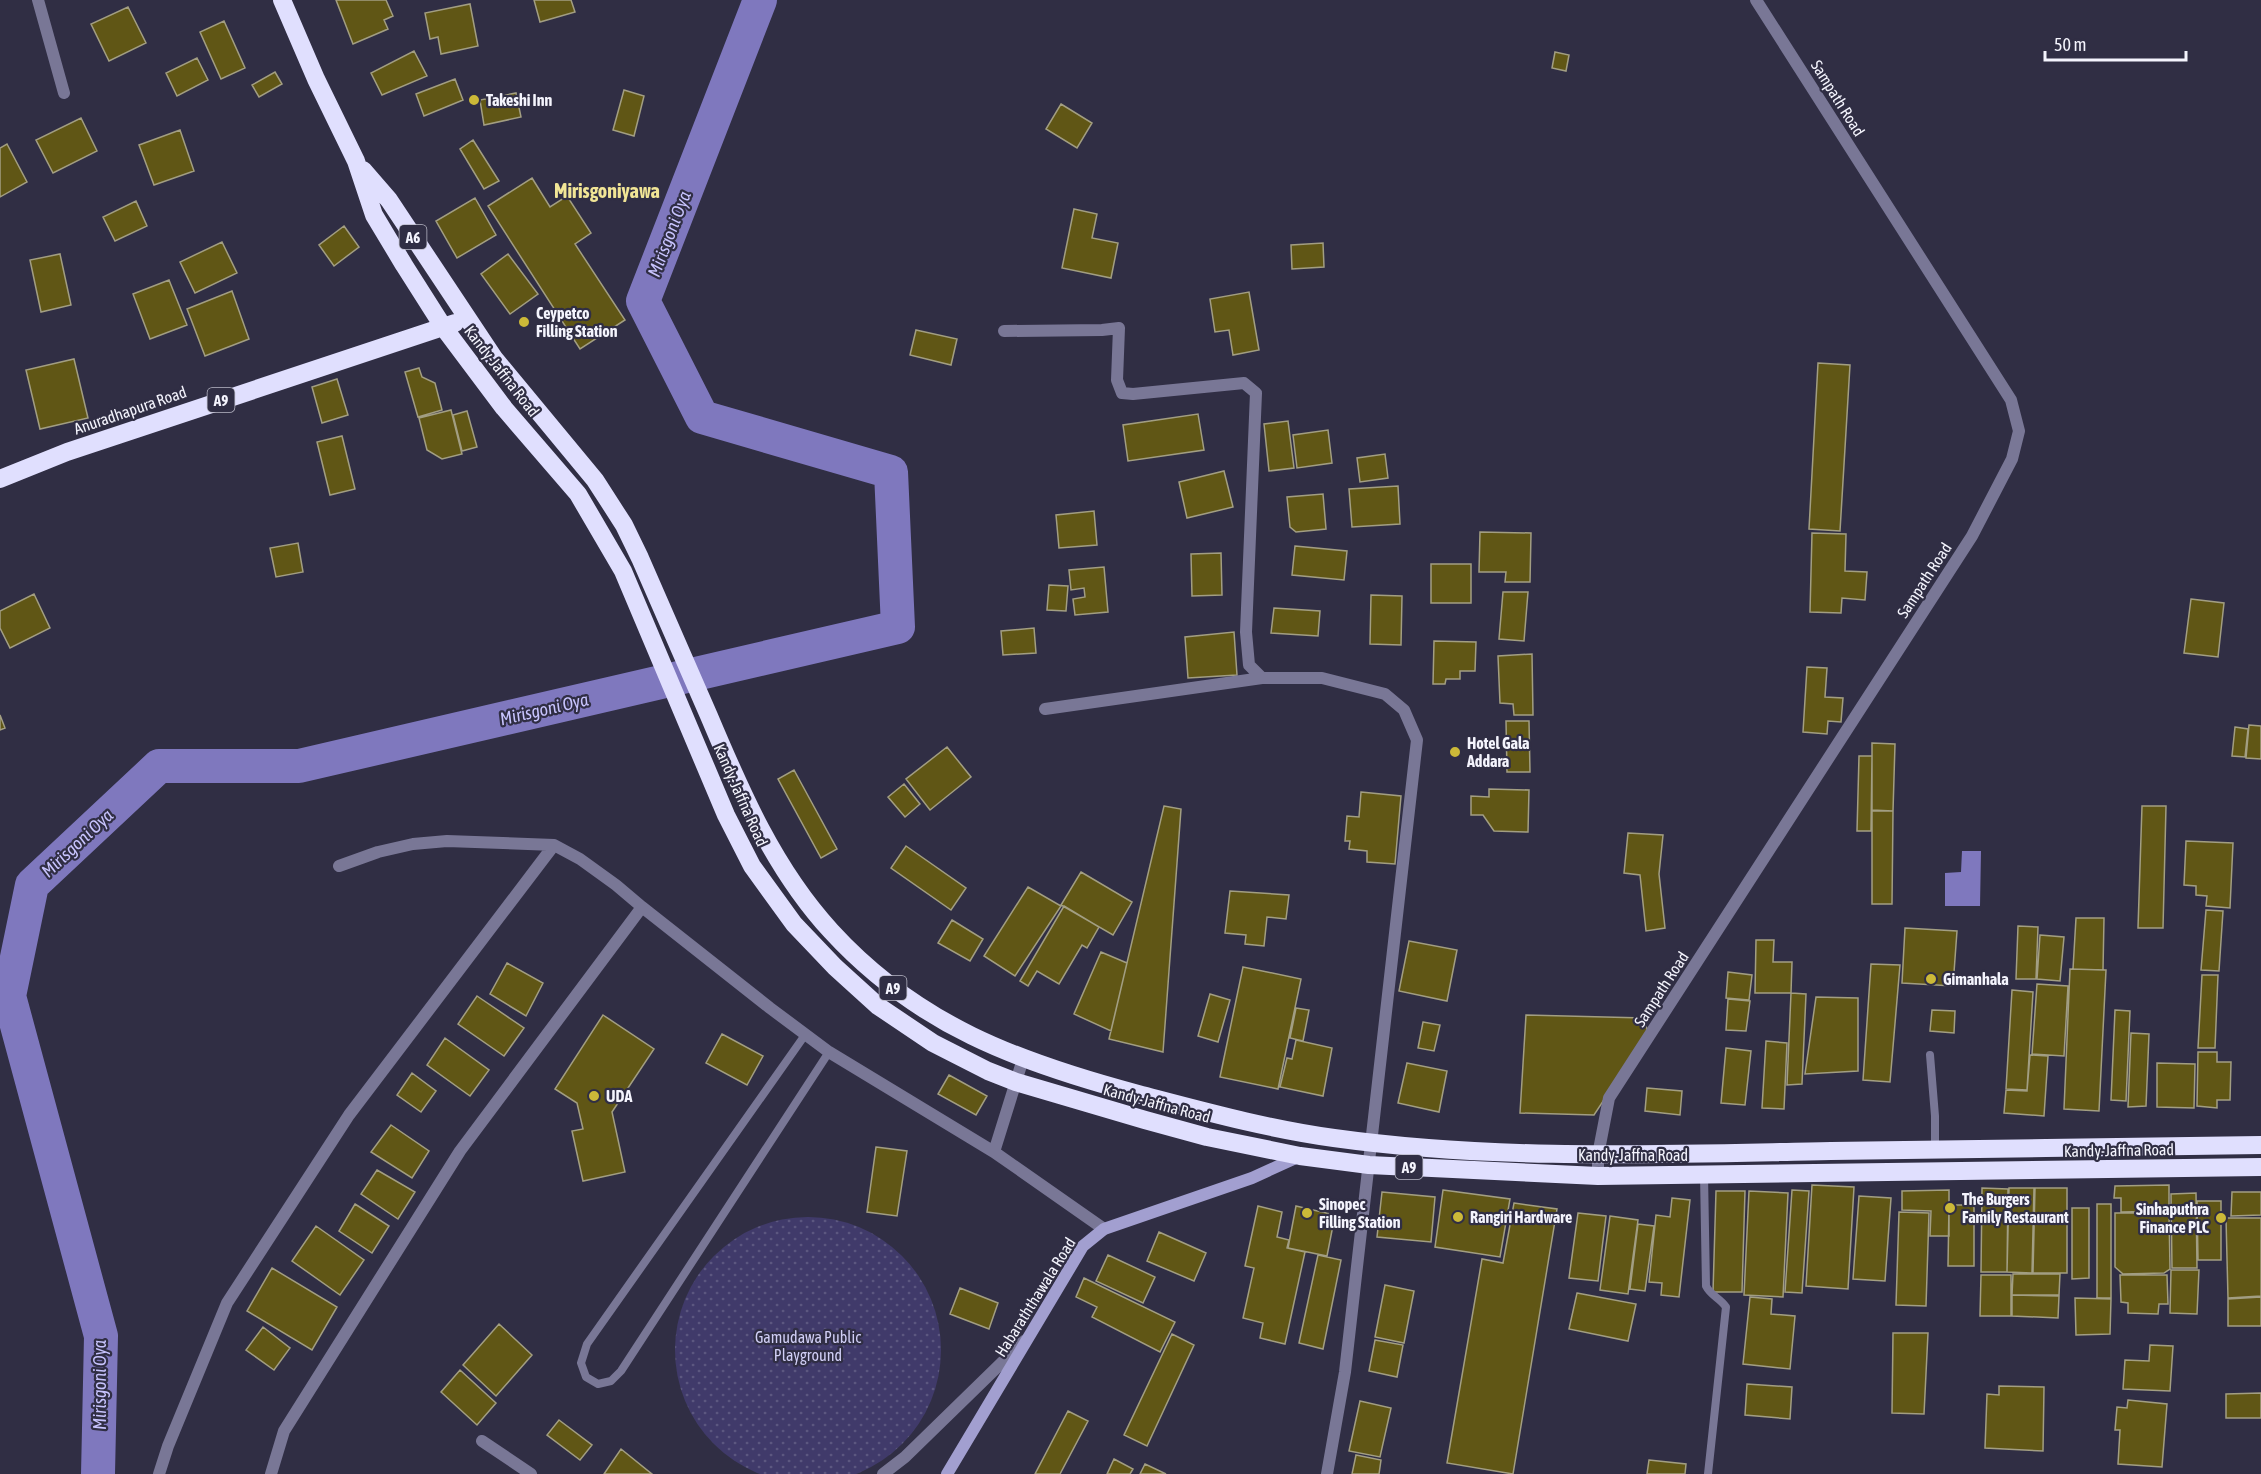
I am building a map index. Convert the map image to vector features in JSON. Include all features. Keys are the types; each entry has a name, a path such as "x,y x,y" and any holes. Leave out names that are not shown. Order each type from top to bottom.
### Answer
{"highway":[{"name":"A6","path":"282,0 316,79 357,161 374,215 444,328"},
{"name":"A6","path":"357,161 389,200 465,317"},
{"name":"Kandy-Jaffna Road","path":"465,317 522,393 601,489 624,525 746,803 793,884 818,917 850,951 893,988 927,1012 974,1038 1023,1059 1105,1085 1287,1131 1373,1143 1490,1153 1598,1155 1935,1150 1988,1147 2261,1145"},
{"name":"A9","path":"444,328 465,317"},
{"name":"Kandy-Jaffna Road","path":"444,328 504,408 578,494 623,571 738,842 752,866 794,924 814,946 878,1005 933,1043 988,1071 1100,1108 1207,1137 1300,1156 1369,1165 1598,1176 2261,1167"},
{"name":"Anuradhapura Road","path":"0,479 67,452 444,328"}],"street":[{"path":"38,0 64,93"},
{"name":"Sampath Road","path":"1598,1176 1598,1155 1610,1098 1972,536 2012,459 2019,431 2011,400 1756,0"},
{"path":"1004,331 1119,328 1117,381 1122,393 1133,394 1244,383 1256,393 1246,632 1249,665 1262,678"},
{"path":"1045,709 1262,678 1322,678 1385,694 1404,710 1418,740 1345,1372 1327,1474"},
{"path":"339,866 396,848 447,841 554,845 580,859 616,885 829,1052 994,1152 1104,1229"},
{"path":"159,1474 168,1446 227,1303 349,1115 554,845"},
{"path":"271,1474 284,1431 460,1151 642,907"},
{"path":"994,1152 1023,1059"},
{"path":"1988,1147 1988,1172"},
{"name":"Habaraththawala Road","path":"947,1474 1083,1246 1104,1229 1252,1178 1300,1156"},
{"path":"883,1474 905,1457 1027,1338"},
{"path":"482,1441 531,1474"}],"lane":[{"path":"805,1035 587,1344 581,1363 586,1377 598,1384 610,1381 621,1371 829,1052"},
{"path":"1930,1055 1935,1150"},
{"path":"1704,1173 1706,1286 1710,1293 1721,1299 1726,1307 1708,1474"}],"green space":[{"name":"Gamudawa Public Playground","path":"795,1217 821,1217 847,1222 871,1232 893,1247 911,1265 926,1287 936,1311 941,1350 936,1389 926,1413 911,1435 893,1453 871,1468 847,1478 821,1483 795,1483 769,1478 745,1468 723,1453 705,1435 690,1413 680,1389 675,1363 675,1337 680,1311 690,1287 705,1265 723,1247 745,1232 769,1222"}],"shaded area":[{"path":"1962,851 1981,851 1980,906 1945,906 1945,873 1961,872"}],"building":[{"path":"336,0 386,0 393,16 384,20 388,29 353,44"},
{"path":"534,0 571,0 575,12 540,22"},
{"path":"470,4 478,46 441,54 438,37 430,39 425,13"},
{"path":"128,7 146,43 109,61 91,24"},
{"path":"224,21 245,68 221,79 200,32"},
{"path":"414,51 427,76 382,95 371,73"},
{"path":"1555,52 1569,55 1566,71 1552,68"},
{"path":"197,58 208,80 177,96 166,73"},
{"path":"275,72 282,84 259,97 252,85"},
{"path":"455,79 463,100 424,116 416,94"},
{"path":"624,90 644,96 634,136 613,130"},
{"path":"516,93 521,117 484,125 480,100"},
{"path":"1061,104 1092,123 1077,148 1046,129"},
{"path":"81,118 97,151 53,173 36,140"},
{"path":"180,130 194,171 154,185 139,145"},
{"path":"473,140 499,181 484,189 460,149"},
{"path":"7,144 27,182 0,197 0,148"},
{"path":"532,178 550,207 567,196 591,233 575,244 625,320 580,349 488,206"},
{"path":"475,198 496,235 457,258 436,221"},
{"path":"136,201 147,226 115,241 103,217"},
{"path":"1074,209 1097,214 1092,238 1118,243 1111,278 1062,268"},
{"path":"344,226 359,247 334,266 319,245"},
{"path":"222,242 237,273 195,293 180,262"},
{"path":"1323,243 1324,267 1292,269 1291,245"},
{"path":"60,254 71,305 41,312 30,260"},
{"path":"508,254 538,294 510,314 481,274"},
{"path":"169,280 187,325 150,339 133,294"},
{"path":"232,291 249,339 205,356 187,309"},
{"path":"1249,292 1259,350 1233,355 1229,330 1215,332 1210,299"},
{"path":"916,330 957,339 951,365 910,355"},
{"path":"74,359 88,418 40,429 26,370"},
{"path":"1818,363 1850,365 1840,531 1809,529"},
{"path":"419,368 422,377 435,383 442,410 418,417 405,372"},
{"path":"337,379 348,415 322,423 312,387"},
{"path":"451,410 462,454 442,459 427,450 419,418"},
{"path":"467,411 477,447 462,451 453,415"},
{"path":"1198,414 1204,450 1128,461 1123,425"},
{"path":"1288,421 1294,468 1269,471 1264,424"},
{"path":"1328,430 1332,463 1297,468 1293,435"},
{"path":"342,436 355,489 330,495 317,442"},
{"path":"1385,454 1388,478 1360,482 1357,458"},
{"path":"1224,471 1233,507 1187,518 1179,482"},
{"path":"1398,486 1400,524 1352,527 1349,489"},
{"path":"1323,494 1326,529 1296,532 1290,527 1287,497"},
{"path":"1094,511 1097,545 1059,548 1056,515"},
{"path":"1480,532 1531,533 1530,582 1505,582 1506,572 1479,572"},
{"path":"1812,533 1846,534 1845,571 1867,572 1865,600 1842,598 1841,613 1810,612"},
{"path":"298,543 303,572 276,577 270,548"},
{"path":"1295,546 1347,551 1344,580 1292,575"},
{"path":"1221,553 1222,595 1192,596 1191,554"},
{"path":"1431,564 1471,564 1471,603 1431,603"},
{"path":"1104,567 1108,612 1075,615 1073,599 1085,597 1084,588 1071,590 1069,570"},
{"path":"1049,585 1068,586 1066,611 1047,610"},
{"path":"1503,592 1528,592 1524,641 1499,639"},
{"path":"34,594 50,628 10,648 0,628 0,611"},
{"path":"1371,595 1402,596 1401,645 1370,644"},
{"path":"2191,599 2224,603 2218,657 2184,653"},
{"path":"1274,608 1320,611 1318,636 1271,633"},
{"path":"1034,628 1036,653 1003,655 1001,631"},
{"path":"1234,632 1237,675 1188,678 1185,637"},
{"path":"1434,641 1476,642 1475,671 1460,671 1460,679 1446,679 1445,684 1433,684"},
{"path":"1532,654 1533,715 1514,715 1513,704 1500,703 1498,656"},
{"path":"1807,667 1827,668 1825,697 1843,698 1841,722 1828,721 1827,734 1803,732"},
{"path":"0,715 5,728 0,730"},
{"path":"1506,721 1529,721 1530,772 1507,772"},
{"path":"2249,725 2261,726 2261,759 2246,758"},
{"path":"2235,727 2248,729 2245,757 2232,756"},
{"path":"1872,743 1895,744 1893,811 1872,810"},
{"path":"947,747 971,777 930,810 906,779"},
{"path":"1859,756 1872,756 1871,831 1857,831"},
{"path":"794,770 837,849 821,858 778,779"},
{"path":"904,784 920,804 905,817 888,797"},
{"path":"1489,789 1529,790 1528,832 1494,831 1483,815 1471,815 1471,796 1489,797"},
{"path":"1361,792 1401,796 1395,864 1367,862 1367,851 1349,849 1350,841 1345,841 1347,816 1359,817"},
{"path":"1164,806 1181,809 1163,1052 1109,1039"},
{"path":"2142,806 2166,806 2163,928 2138,928"},
{"path":"1872,811 1893,811 1892,904 1872,904"},
{"path":"1628,833 1663,835 1659,874 1665,928 1646,931 1640,875 1624,873"},
{"path":"2186,841 2233,843 2230,908 2206,906 2207,896 2196,895 2196,886 2184,885"},
{"path":"906,846 966,888 951,910 891,868"},
{"path":"1081,872 1132,902 1113,935 1061,905"},
{"path":"1028,887 1061,906 1015,976 984,956"},
{"path":"1230,891 1289,895 1286,919 1267,917 1264,946 1245,944 1246,935 1225,933"},
{"path":"1064,906 1099,927 1087,948 1082,945 1059,984 1037,971 1028,986 1020,981"},
{"path":"2206,910 2223,911 2219,971 2201,970"},
{"path":"2076,918 2104,918 2103,970 2073,969"},
{"path":"952,920 983,939 970,961 938,943"},
{"path":"2018,926 2038,927 2036,979 2016,979"},
{"path":"1905,928 1957,931 1953,986 1902,983"},
{"path":"2040,935 2064,937 2060,981 2037,979"},
{"path":"1756,940 1774,940 1773,962 1792,962 1791,993 1755,993"},
{"path":"1409,941 1457,950 1447,1001 1399,991"},
{"path":"1101,952 1127,963 1111,1031 1074,1014"},
{"path":"507,963 543,983 526,1016 490,994"},
{"path":"1871,964 1900,965 1890,1082 1863,1080"},
{"path":"1243,967 1301,979 1278,1089 1220,1077"},
{"path":"2070,969 2106,970 2099,1111 2064,1109"},
{"path":"1728,972 1752,975 1749,1000 1726,998"},
{"path":"2202,975 2218,975 2215,1048 2198,1048"},
{"path":"2037,984 2068,986 2064,1056 2032,1054"},
{"path":"2012,990 2033,992 2027,1090 2006,1089"},
{"path":"1791,993 1806,994 1802,1084 1787,1085"},
{"path":"1210,994 1230,1000 1218,1042 1198,1036"},
{"path":"477,996 524,1028 504,1056 458,1024"},
{"path":"1816,997 1858,998 1858,1071 1805,1074"},
{"path":"1728,999 1750,1001 1746,1031 1726,1030"},
{"path":"1296,1008 1309,1010 1303,1041 1290,1038"},
{"path":"1932,1010 1955,1011 1954,1033 1930,1031"},
{"path":"2115,1010 2130,1011 2126,1101 2111,1100"},
{"name":"UDA","path":"603,1015 654,1049 612,1112 625,1172 583,1181 572,1131 583,1129 577,1103 555,1089"},
{"path":"1526,1015 1644,1018 1648,1033 1594,1115 1520,1113"},
{"path":"1423,1022 1440,1025 1434,1051 1418,1048"},
{"path":"2131,1033 2149,1034 2146,1106 2128,1107"},
{"path":"722,1034 763,1056 747,1085 706,1063"},
{"path":"445,1038 489,1070 470,1096 427,1065"},
{"path":"1296,1040 1332,1048 1323,1096 1280,1087 1287,1058 1292,1059"},
{"path":"1766,1041 1787,1043 1784,1109 1762,1108"},
{"path":"1726,1048 1751,1051 1745,1105 1721,1103"},
{"path":"2198,1052 2217,1052 2217,1062 2231,1062 2230,1100 2217,1100 2217,1108 2197,1106"},
{"path":"2030,1055 2048,1056 2044,1116 2004,1113 2006,1090 2027,1091"},
{"path":"1407,1063 1447,1071 1439,1112 1398,1103"},
{"path":"2157,1063 2195,1064 2194,1108 2157,1107"},
{"path":"412,1073 436,1091 421,1112 397,1095"},
{"path":"949,1075 987,1096 976,1115 938,1094"},
{"path":"1647,1088 1682,1091 1680,1115 1645,1111"},
{"path":"391,1125 429,1151 412,1178 371,1152"},
{"path":"876,1147 907,1151 897,1216 867,1212"},
{"path":"377,1170 415,1192 398,1219 361,1194"},
{"path":"1812,1185 1854,1187 1848,1289 1806,1286"},
{"path":"2169,1185 2169,1211 2121,1212 2121,1198 2114,1198 2115,1186"},
{"path":"1982,1188 2008,1189 2007,1272 1981,1272"},
{"path":"2009,1188 2034,1188 2032,1273 2007,1272"},
{"path":"2035,1188 2067,1188 2067,1273 2033,1273"},
{"path":"1443,1190 1510,1199 1500,1257 1435,1247"},
{"path":"1792,1190 1809,1191 1802,1293 1785,1292"},
{"path":"1949,1190 1949,1236 1930,1236 1931,1211 1902,1210 1902,1191"},
{"path":"1716,1191 1745,1191 1742,1292 1713,1292"},
{"path":"1749,1191 1788,1193 1783,1297 1744,1295"},
{"path":"1382,1192 1435,1197 1431,1242 1377,1237"},
{"path":"2232,1192 2261,1192 2261,1215 2231,1216"},
{"path":"2196,1193 2197,1268 2172,1268 2171,1194"},
{"path":"1859,1196 1891,1198 1885,1281 1853,1279"},
{"path":"1672,1198 1690,1200 1679,1297 1661,1295 1662,1283 1649,1282 1656,1215 1670,1217"},
{"path":"2197,1201 2221,1201 2221,1260 2198,1260"},
{"path":"1514,1203 1557,1209 1513,1474 1447,1463 1482,1259 1503,1263"},
{"path":"355,1204 389,1226 372,1253 339,1231"},
{"path":"2097,1204 2111,1204 2111,1298 2097,1298"},
{"path":"1949,1205 1974,1205 1974,1266 1948,1266"},
{"path":"1258,1206 1282,1212 1277,1237 1289,1240 1287,1248 1305,1252 1285,1344 1260,1338 1263,1323 1243,1318 1254,1268 1245,1266"},
{"path":"1296,1206 1335,1215 1327,1256 1288,1248"},
{"path":"2072,1208 2089,1208 2089,1278 2072,1279"},
{"path":"1899,1212 1929,1213 1926,1306 1896,1305"},
{"path":"1578,1213 1606,1216 1598,1281 1569,1278"},
{"path":"2115,1213 2169,1213 2170,1269 2164,1273 2123,1274 2115,1267"},
{"path":"1610,1216 1638,1220 1628,1294 1600,1290"},
{"path":"2226,1218 2261,1218 2261,1296 2228,1298"},
{"path":"1638,1224 1654,1226 1645,1291 1630,1289"},
{"path":"316,1226 364,1260 340,1295 292,1261"},
{"path":"1159,1232 1206,1253 1194,1281 1147,1261"},
{"path":"1108,1255 1155,1277 1143,1303 1096,1281"},
{"path":"1318,1255 1341,1260 1323,1349 1299,1343"},
{"path":"272,1268 337,1307 312,1350 247,1311"},
{"path":"2171,1270 2199,1270 2197,1314 2170,1313"},
{"path":"2013,1274 2060,1274 2059,1295 2012,1295"},
{"path":"1981,1275 2011,1275 2011,1316 1980,1316"},
{"path":"2120,1275 2167,1275 2168,1304 2159,1304 2158,1314 2128,1313 2128,1303 2121,1302"},
{"path":"1084,1278 1175,1322 1160,1352 1092,1317 1097,1307 1076,1297"},
{"path":"1385,1285 1414,1291 1404,1343 1375,1337"},
{"path":"960,1288 998,1303 989,1329 950,1314"},
{"path":"1577,1293 1636,1304 1628,1341 1569,1329"},
{"path":"2012,1295 2059,1296 2058,1318 2012,1316"},
{"path":"1750,1297 1772,1299 1771,1314 1795,1316 1790,1369 1743,1364"},
{"path":"2261,1297 2261,1326 2228,1326 2228,1299"},
{"path":"2075,1298 2111,1299 2110,1334 2076,1335"},
{"path":"499,1324 532,1355 496,1396 463,1365"},
{"path":"263,1327 290,1348 274,1370 246,1350"},
{"path":"1893,1333 1928,1333 1924,1414 1892,1413"},
{"path":"1172,1334 1194,1345 1147,1446 1124,1435"},
{"path":"1375,1340 1403,1345 1397,1377 1369,1371"},
{"path":"2150,1345 2173,1346 2170,1391 2123,1389 2125,1360 2149,1361"},
{"path":"460,1370 496,1403 477,1425 441,1392"},
{"path":"1747,1384 1792,1387 1790,1419 1745,1415"},
{"path":"1999,1386 2044,1387 2043,1451 1985,1448 1987,1394 1999,1395"},
{"path":"2261,1393 2261,1418 2226,1418 2226,1394"},
{"path":"2128,1400 2167,1404 2162,1467 2118,1464 2120,1430 2115,1430 2117,1407 2127,1408"},
{"path":"1360,1401 1391,1408 1380,1457 1349,1451"},
{"path":"1068,1411 1088,1421 1060,1474 1035,1474"},
{"path":"559,1420 592,1445 580,1460 547,1435"},
{"path":"621,1449 652,1474 604,1474"},
{"path":"1356,1455 1381,1460 1379,1474 1352,1474"},
{"path":"1114,1459 1133,1469 1130,1474 1107,1474"},
{"path":"1649,1460 1686,1464 1685,1474 1647,1474"},
{"path":"1145,1464 1166,1474 1140,1474"}],"waterway":[{"name":"Mirisgoni Oya","path":"98,1474 101,1336 9,996 32,885 159,766 299,766 898,627 891,472 702,417 643,301 760,0"}],"place":[{"name":"Takeshi Inn","path":"474,100"},
{"name":"Ceypetco Filling Station","path":"524,322"},
{"name":"Hotel Gala Addara","path":"1455,752"},
{"name":"Gimanhala","path":"1931,979"},
{"name":"UDA","path":"594,1096"},
{"name":"The Burgers Family Restaurant","path":"1950,1208"},
{"name":"Sinopec Filling Station","path":"1307,1213"},
{"name":"Rangiri Hardware","path":"1458,1217"},
{"name":"Sinhaputhra Finance PLC","path":"2221,1218"}],"district":[{"name":"Mirisgoniyawa","path":"607,190"}]}
